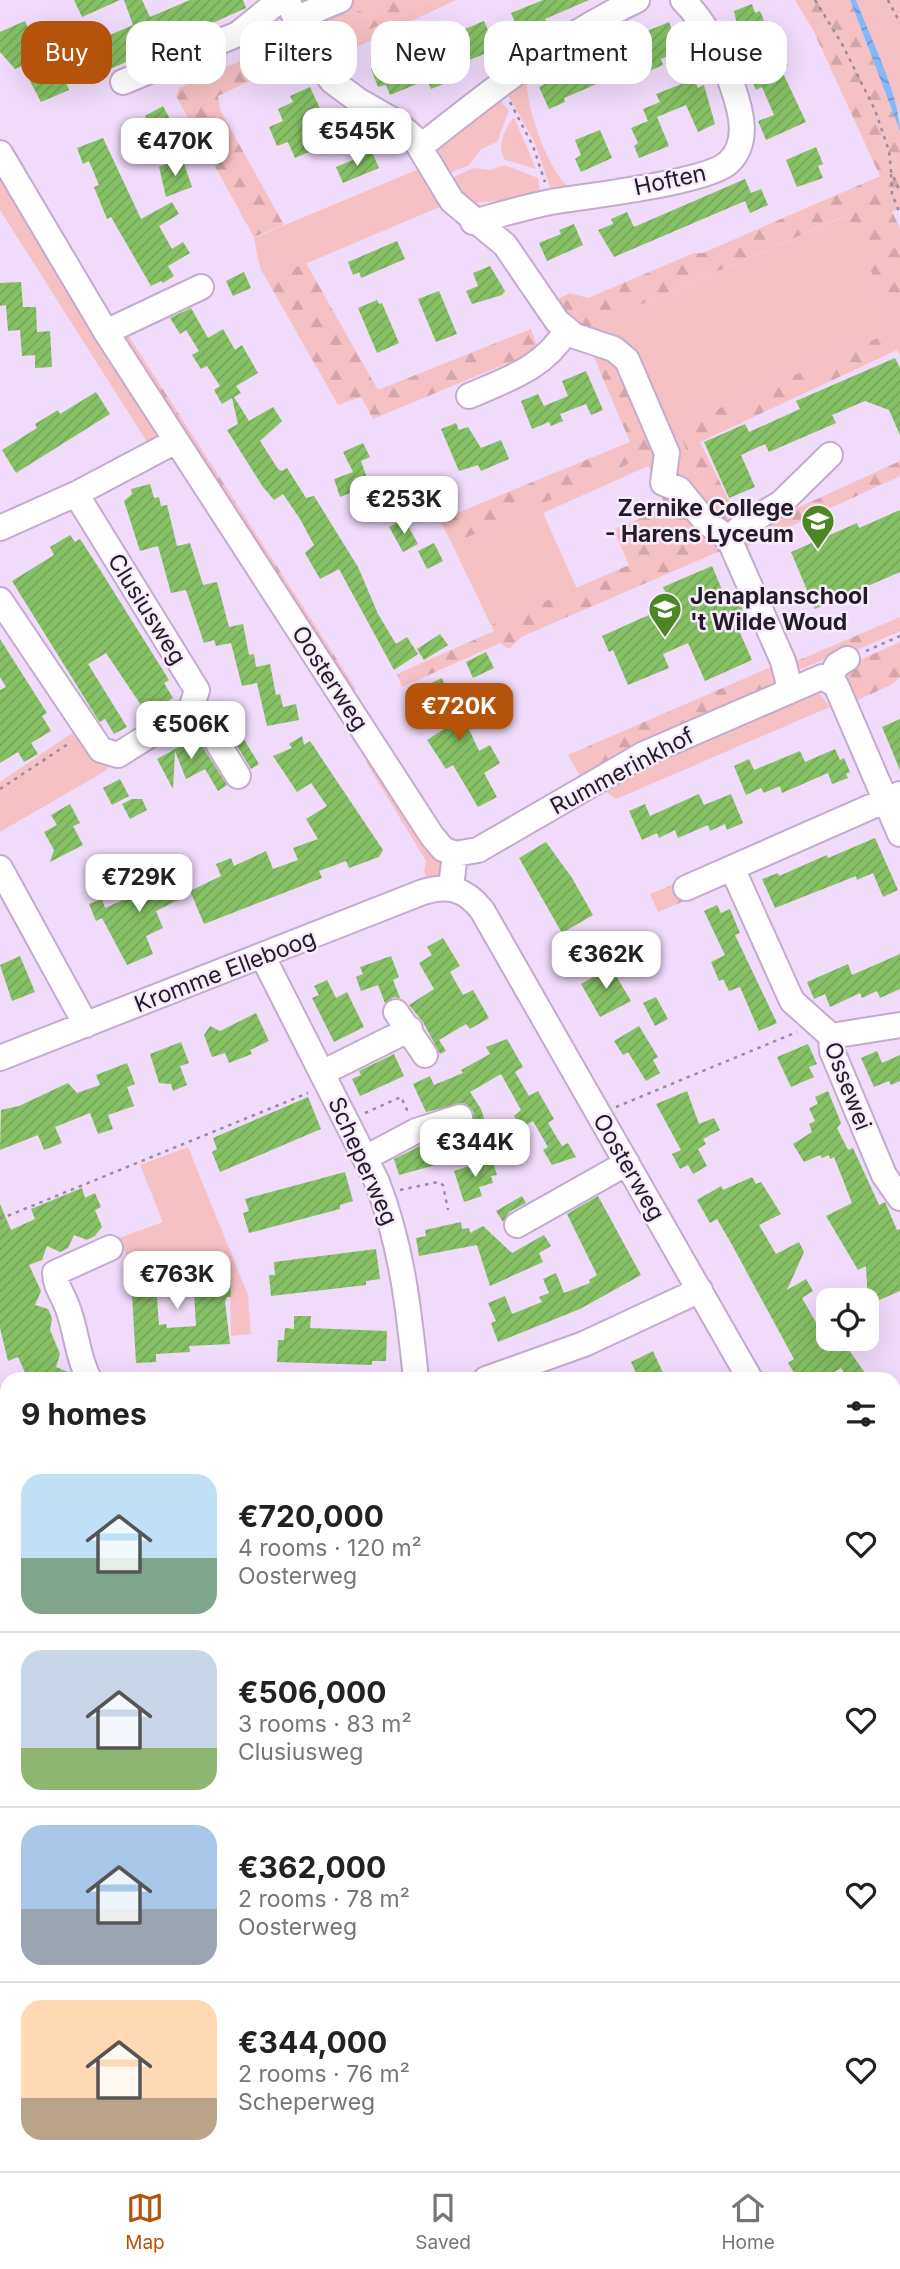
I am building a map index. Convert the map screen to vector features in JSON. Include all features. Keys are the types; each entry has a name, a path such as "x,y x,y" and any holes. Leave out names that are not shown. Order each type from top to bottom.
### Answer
{"street":[{"path":"123,82 238,34 287,6 340,0"},
{"path":"420,146 495,86 554,46 637,0"},
{"name":"Hoften","path":"473,222 548,203 705,175 729,162 740,141 741,111 728,72 704,26 683,0"},
{"path":"287,6 313,56 332,80 359,101 396,122 420,146 452,201 473,222 505,245 566,331 614,349 627,360 667,453 663,483 679,489 706,523 729,539 783,660 790,689"},
{"name":"Oosterweg","path":"0,153 106,332 432,836 443,849 455,854"},
{"path":"106,332 201,287"},
{"path":"469,396 535,366 550,354 566,331"},
{"path":"0,528 76,494 176,441"},
{"path":"729,539 741,527 781,503 830,455"},
{"name":"Clusiusweg","path":"76,494 197,690 191,709"},
{"path":"0,600 95,740 118,755 191,709 198,711 238,776"},
{"path":"847,659 837,665 830,680 836,685 893,798 900,834"},
{"name":"Rummerinkhof","path":"455,854 478,850 643,754 790,689 822,677 830,680"},
{"path":"686,888 893,798"},
{"path":"451,887 455,854"},
{"path":"0,868 86,1025"},
{"name":"Ossewei","path":"732,868 792,1001 824,1030 881,1169 900,1198"},
{"name":"Oosterweg","path":"451,887 466,893 482,909 746,1372"},
{"name":"Kromme Elleboog","path":"0,1058 423,892 451,887"},
{"name":"Scheperweg","path":"263,957 382,1193 399,1246 415,1372"},
{"path":"325,1079 403,1021 425,1055"},
{"path":"824,1030 900,1025"},
{"path":"365,1158 416,1132 460,1117"},
{"path":"517,1225 627,1163"},
{"path":"85,1372 79,1360 73,1324 55,1281 55,1272 110,1248"},
{"path":"506,1372 584,1344 700,1290"}],"path":[{"path":"815,0 842,44 875,110 889,151 892,194 900,214"},
{"path":"888,0 900,23"},
{"path":"495,86 509,101 533,146 548,203"},
{"path":"891,172 900,192"},
{"path":"847,659 900,636"},
{"path":"0,789 95,740"},
{"path":"598,1114 824,1030"},
{"path":"0,1219 325,1079"},
{"path":"346,1121 401,1097 416,1132"},
{"path":"382,1193 438,1182 443,1185 448,1210"}],"green space":[{"path":"355,0 385,0 335,21 310,20"},
{"path":"385,0 434,0 388,21 371,21 371,29 357,35 357,21 335,21"},
{"path":"434,0 456,0 412,21 387,21"},
{"path":"795,0 850,0 900,131 900,208 892,212 900,228 900,306 887,309 847,215 578,332 552,302 570,293 588,298 694,253 703,253 880,176 813,30"},
{"path":"856,0 900,0 900,116"},
{"path":"371,28 371,40 357,47 357,35"},
{"path":"240,61 240,84 243,84 218,96 220,110 284,225 254,237 176,96 179,88 188,84 226,84 226,67"},
{"path":"519,84 527,84 540,138 555,169 571,189 551,190 534,141 507,92"},
{"path":"499,99 509,111 497,142 481,149 469,165 445,175 438,148"},
{"path":"514,117 536,169 505,160 502,155 503,138"},
{"path":"0,163 167,435 149,445 0,210"},
{"path":"504,165 538,178 540,192 532,198 473,203 468,202 450,179 473,168 490,170"},
{"path":"421,168 442,206 267,280 260,268 254,238"},
{"path":"848,215 887,309 900,306 900,328 677,427 716,523 671,479 671,456 578,332"},
{"path":"306,263 378,390 531,329 539,350 373,419 361,397 338,405 267,280"},
{"path":"900,328 900,355 897,350 700,442 739,521 727,526 716,523 677,427"},
{"path":"126,332 356,689 353,692 120,335"},
{"path":"593,355 618,358 660,446 615,471 452,544 440,520 630,442"},
{"path":"660,446 654,477 648,466 543,513 577,589 491,625 452,544 615,471"},
{"path":"900,461 900,476 746,547 741,538 747,531"},
{"path":"660,491 670,492 727,548 521,637 509,649 500,643 402,687 397,674 494,631 491,625 629,565 614,530 665,507"},
{"path":"900,617 900,631 836,659 833,656 796,671 792,663"},
{"path":"900,642 900,677 891,685 853,702 842,676 853,663"},
{"path":"773,666 775,683 580,776 568,755"},
{"path":"813,692 820,694 830,707 616,799 605,791 661,755"},
{"path":"75,731 110,761 107,770 0,832 0,782"},
{"path":"375,756 446,861 443,879 430,885 424,872 426,861 366,762"},
{"path":"679,882 689,899 658,912 650,894"},
{"path":"188,1147 248,1295 251,1334 231,1336 230,1275 190,1277 189,1265 152,1267 151,1260 129,1261 119,1238 163,1222 140,1165"}],"water":[{"path":"850,0 856,0 883,66 895,101 900,131"}],"building":[{"path":"74,0 120,0 82,17"},
{"path":"124,0 142,0 150,17 190,0 243,0 246,8 217,21 132,21"},
{"path":"543,0 589,0 545,19 546,21 514,21 511,13"},
{"path":"752,4 755,13 760,11 764,21 736,21 734,11"},
{"path":"484,21 484,54 470,60 470,27"},
{"path":"21,23 21,66 15,69 0,52 0,32"},
{"path":"666,23 666,57 661,59 663,65 652,70 652,29"},
{"path":"126,28 126,62 112,68 112,34"},
{"path":"787,82 806,122 766,140 758,121 774,115 762,87 756,90 753,84 787,84"},
{"path":"32,84 66,84 69,90 41,102"},
{"path":"377,84 417,84 390,95 386,85 378,87"},
{"path":"429,84 444,84 431,89"},
{"path":"544,84 597,84 564,98 565,102 549,109 539,87"},
{"path":"681,84 696,84 698,88 704,85 715,124 698,132 686,105 657,117 669,146 639,158 634,146 638,143 631,128 648,121 643,109 660,102 656,94"},
{"path":"310,87 335,141 295,158 288,142 277,146 269,127 283,121 278,109 293,102 290,96"},
{"path":"163,106 171,121 153,131 145,116"},
{"path":"600,130 612,158 581,172 575,159 581,155 575,140"},
{"path":"103,138 141,219 172,202 179,214 159,226 172,249 183,242 190,253 168,266 174,276 163,283 161,281 151,286 111,217 107,219 94,187 99,185 89,161 83,164 77,148"},
{"path":"816,147 823,164 818,166 823,178 797,187 786,160"},
{"path":"372,152 379,168 343,183 336,167"},
{"path":"182,158 192,187 166,197 159,167"},
{"path":"745,179 751,193 761,189 768,205 750,213 745,201 614,257 598,230 613,224 611,219 627,212 634,227"},
{"path":"574,224 583,245 547,261 539,243 561,234 559,230"},
{"path":"397,241 405,259 361,278 359,272 353,275 348,262"},
{"path":"490,266 505,291 502,295 472,304 466,291 478,286 473,273"},
{"path":"244,272 251,288 233,296 226,281"},
{"path":"21,282 23,307 36,307 37,332 50,331 52,367 35,368 35,355 22,356 20,330 8,331 6,305 0,306 0,283"},
{"path":"439,291 457,334 436,342 418,299"},
{"path":"377,300 379,304 382,303 399,343 377,353 358,308"},
{"path":"191,308 208,338 223,329 235,350 242,345 258,373 236,386 241,393 234,397 249,421 273,407 282,421 260,441 278,469 282,471 287,468 306,498 314,496 358,567 378,614 396,644 407,637 418,654 394,670 339,569 320,579 305,553 314,545 300,519 283,494 274,500 263,487 227,430 238,424 232,398 222,404 214,390 220,386 207,366 201,369 192,355 199,351 186,330 180,334 170,318"},
{"path":"895,358 900,368 900,435 889,410 865,401 832,415 836,423 769,452 765,444 741,455 755,487 729,498 704,442 745,424 749,432 800,409 796,401"},
{"path":"586,371 603,410 591,415 586,404 560,414 563,421 551,426 549,422 532,429 521,401 538,394 544,406 568,396 562,381"},
{"path":"96,392 110,414 16,473 2,450 37,428 35,424 58,410 60,414"},
{"path":"456,423 459,430 468,427 481,448 501,440 509,459 481,471 478,465 459,471 441,429"},
{"path":"363,443 370,457 361,461 372,493 364,496 360,489 340,497 334,479 353,472 343,452"},
{"path":"150,484 154,498 159,497 161,506 167,505 177,546 190,543 203,585 217,582 229,627 243,624 249,655 254,654 256,667 270,664 276,695 280,694 283,707 296,704 299,720 267,726 257,683 242,686 231,643 216,646 214,640 204,643 186,590 171,593 158,546 140,551 124,501 132,494 131,489"},
{"path":"900,510 900,572 815,609 791,552 857,523 859,528"},
{"path":"404,519 418,544 403,552 389,527"},
{"path":"70,535 75,542 80,539 97,565 169,680 164,683 173,698 147,714 106,653 88,664 127,727 114,734 105,719 100,722 97,718 12,581 54,555 50,547"},
{"path":"434,543 443,561 427,569 418,551"},
{"path":"712,566 726,599 734,596 736,602 739,601 746,625 738,628 752,660 705,681 688,643 663,654 669,668 628,685 613,650 609,652 602,636 671,605 663,587"},
{"path":"440,634 448,645 424,660 417,649"},
{"path":"0,639 47,713 42,716 51,731 31,743 38,754 24,762 18,752 0,763 0,690 6,687 0,677"},
{"path":"486,652 494,668 473,678 466,662"},
{"path":"442,678 445,686 448,684 479,751 490,745 500,763 484,773 497,797 478,807 453,765 446,769 427,740 444,729 432,703 422,708 414,691"},
{"path":"224,707 259,764 251,769 216,711"},
{"path":"900,719 900,770 882,727"},
{"path":"190,727 227,785 218,791 205,769 186,779 175,751 173,789 157,759 188,742 182,732"},
{"path":"302,736 304,745 310,741 383,850 379,857 349,868 346,861 319,871 322,878 204,924 190,891 221,876 216,864 231,858 234,866 266,851 273,869 298,860 293,848 318,839 306,819 327,806 311,783 297,792 273,756 292,748 289,744"},
{"path":"835,749 840,760 844,758 850,772 846,774 848,778 832,784 828,773 782,793 780,786 764,793 761,788 746,795 734,766 749,759 754,770 800,751 805,762"},
{"path":"120,779 129,796 112,805 103,788"},
{"path":"699,794 704,805 731,794 743,823 727,830 725,824 710,831 708,825 678,838 675,830 659,838 657,833 642,840 629,811 645,804 650,816"},
{"path":"132,799 142,799 147,810 130,819 122,804"},
{"path":"70,804 80,823 73,826 83,845 50,862 54,850 44,832 57,825 51,815"},
{"path":"875,838 898,890 883,897 873,873 857,880 856,876 775,908 762,879 778,873 779,876"},
{"path":"546,842 572,878 593,915 562,933 519,858"},
{"path":"168,855 184,897 156,911 163,928 146,936 153,954 127,965 102,918 96,921 89,904 102,899 105,908 164,882 156,859"},
{"path":"717,905 721,913 730,909 740,933 735,935 777,1023 759,1031 740,987 729,991 723,979 719,981 711,962 725,955 704,911"},
{"path":"443,938 460,966 450,972 463,995 473,990 489,1018 470,1029 466,1024 439,1040 446,1051 440,1054 423,1022 409,1005 434,989 419,963 432,955 427,947"},
{"path":"900,954 900,989 880,998 877,991 862,998 860,993 830,1007 825,994 814,999 807,982 848,964 852,975"},
{"path":"20,956 35,992 12,1001 0,965"},
{"path":"391,956 399,977 393,980 400,998 394,997 385,1003 378,985 361,991 356,977 363,974 360,967"},
{"path":"609,964 631,1001 600,1017 581,984 595,976 592,971"},
{"path":"327,980 336,998 347,992 364,1027 334,1042 312,998 319,995 314,986"},
{"path":"656,997 668,1019 655,1026 643,1003"},
{"path":"256,1013 269,1041 250,1050 252,1054 229,1063 225,1053 212,1057 204,1035 210,1026 220,1031"},
{"path":"639,1026 658,1057 653,1060 660,1073 646,1081 628,1052 623,1055 614,1041"},
{"path":"507,1039 523,1067 515,1072 529,1096 538,1091 554,1119 548,1123 562,1146 568,1143 576,1157 552,1165 543,1150 548,1147 533,1121 521,1128 514,1116 521,1110 501,1074 470,1092 481,1109 493,1146 480,1150 472,1126 474,1112 464,1103 426,1112 413,1084 430,1076 434,1085 463,1073 461,1070 490,1054 486,1047"},
{"path":"181,1042 189,1063 180,1066 187,1085 173,1091 171,1084 159,1083 150,1054"},
{"path":"808,1044 817,1064 809,1067 814,1077 791,1087 777,1057"},
{"path":"877,1051 882,1063 900,1055 900,1081 891,1085 889,1081 874,1087 861,1058"},
{"path":"394,1054 404,1076 360,1096 352,1079 361,1075 359,1071"},
{"path":"127,1063 135,1084 127,1087 134,1106 108,1115 113,1129 98,1134 90,1113 55,1127 62,1143 44,1150 38,1135 0,1150 1,1110 19,1106 68,1083 77,1093 100,1085 96,1075"},
{"path":"687,1091 699,1124 714,1118 720,1130 703,1139 706,1144 698,1149 707,1166 693,1174 688,1165 680,1169 672,1154 681,1150 656,1104"},
{"path":"828,1091 841,1123 837,1128 848,1150 853,1148 879,1205 885,1202 897,1230 900,1229 900,1291 879,1300 879,1288 867,1288 866,1266 858,1270 826,1216 852,1203 834,1157 830,1159 829,1155 822,1158 820,1155 804,1162 793,1144 812,1132 809,1124 815,1121 809,1108 818,1104 815,1097"},
{"path":"308,1097 321,1129 220,1172 212,1152 217,1149 213,1138"},
{"path":"445,1143 450,1161 399,1175 394,1159 424,1144 425,1149"},
{"path":"492,1159 497,1175 491,1176 493,1183 479,1187 482,1196 464,1202 454,1171"},
{"path":"345,1172 353,1201 340,1205 340,1209 249,1233 243,1213 249,1211 245,1199"},
{"path":"752,1177 756,1184 761,1182 781,1214 759,1225 776,1254 799,1242 804,1252 787,1290 806,1279 813,1291 802,1298 816,1322 816,1351 850,1351 864,1372 844,1372 841,1368 834,1372 794,1372 788,1363 794,1359 731,1243 717,1219 710,1223 697,1200 721,1186 723,1190"},
{"path":"82,1188 85,1198 95,1193 101,1207 95,1210 102,1227 95,1236 87,1240 74,1235 68,1248 60,1252 47,1246 42,1260 29,1265 41,1291 35,1305 48,1309 52,1318 50,1330 60,1354 56,1367 68,1372 25,1372 18,1357 8,1361 0,1328 0,1204 11,1230 35,1219 31,1209"},
{"path":"522,1196 526,1203 509,1212 503,1222 496,1211"},
{"path":"598,1196 641,1275 580,1309 498,1342 491,1323 496,1321 488,1303 505,1296 512,1314 542,1302 539,1297 549,1293 543,1279 556,1273 564,1293 590,1283 589,1280 597,1275 567,1214"},
{"path":"461,1222 462,1229 469,1228 470,1233 483,1226 512,1253 544,1235 551,1246 539,1253 543,1262 490,1286 477,1245 419,1256 416,1238 426,1236 425,1230"},
{"path":"376,1249 380,1279 366,1281 366,1285 271,1296 269,1275 275,1275 274,1262"},
{"path":"151,1260 151,1267 189,1265 190,1284 156,1285 159,1325 166,1324 167,1328 196,1326 193,1277 230,1275 231,1297 227,1297 225,1302 230,1344 189,1346 190,1352 156,1354 156,1362 136,1363 130,1261"},
{"path":"294,1316 311,1316 310,1328 387,1331 386,1361 372,1361 372,1365 277,1362 278,1340 284,1340 285,1328 294,1329"},
{"path":"653,1351 663,1372 636,1372 631,1362"}],"place":[{"name":"Zernike College - Harens Lyceum","path":"818,551"},
{"name":"Jenaplanschool 't Wilde Woud","path":"665,639"}]}
